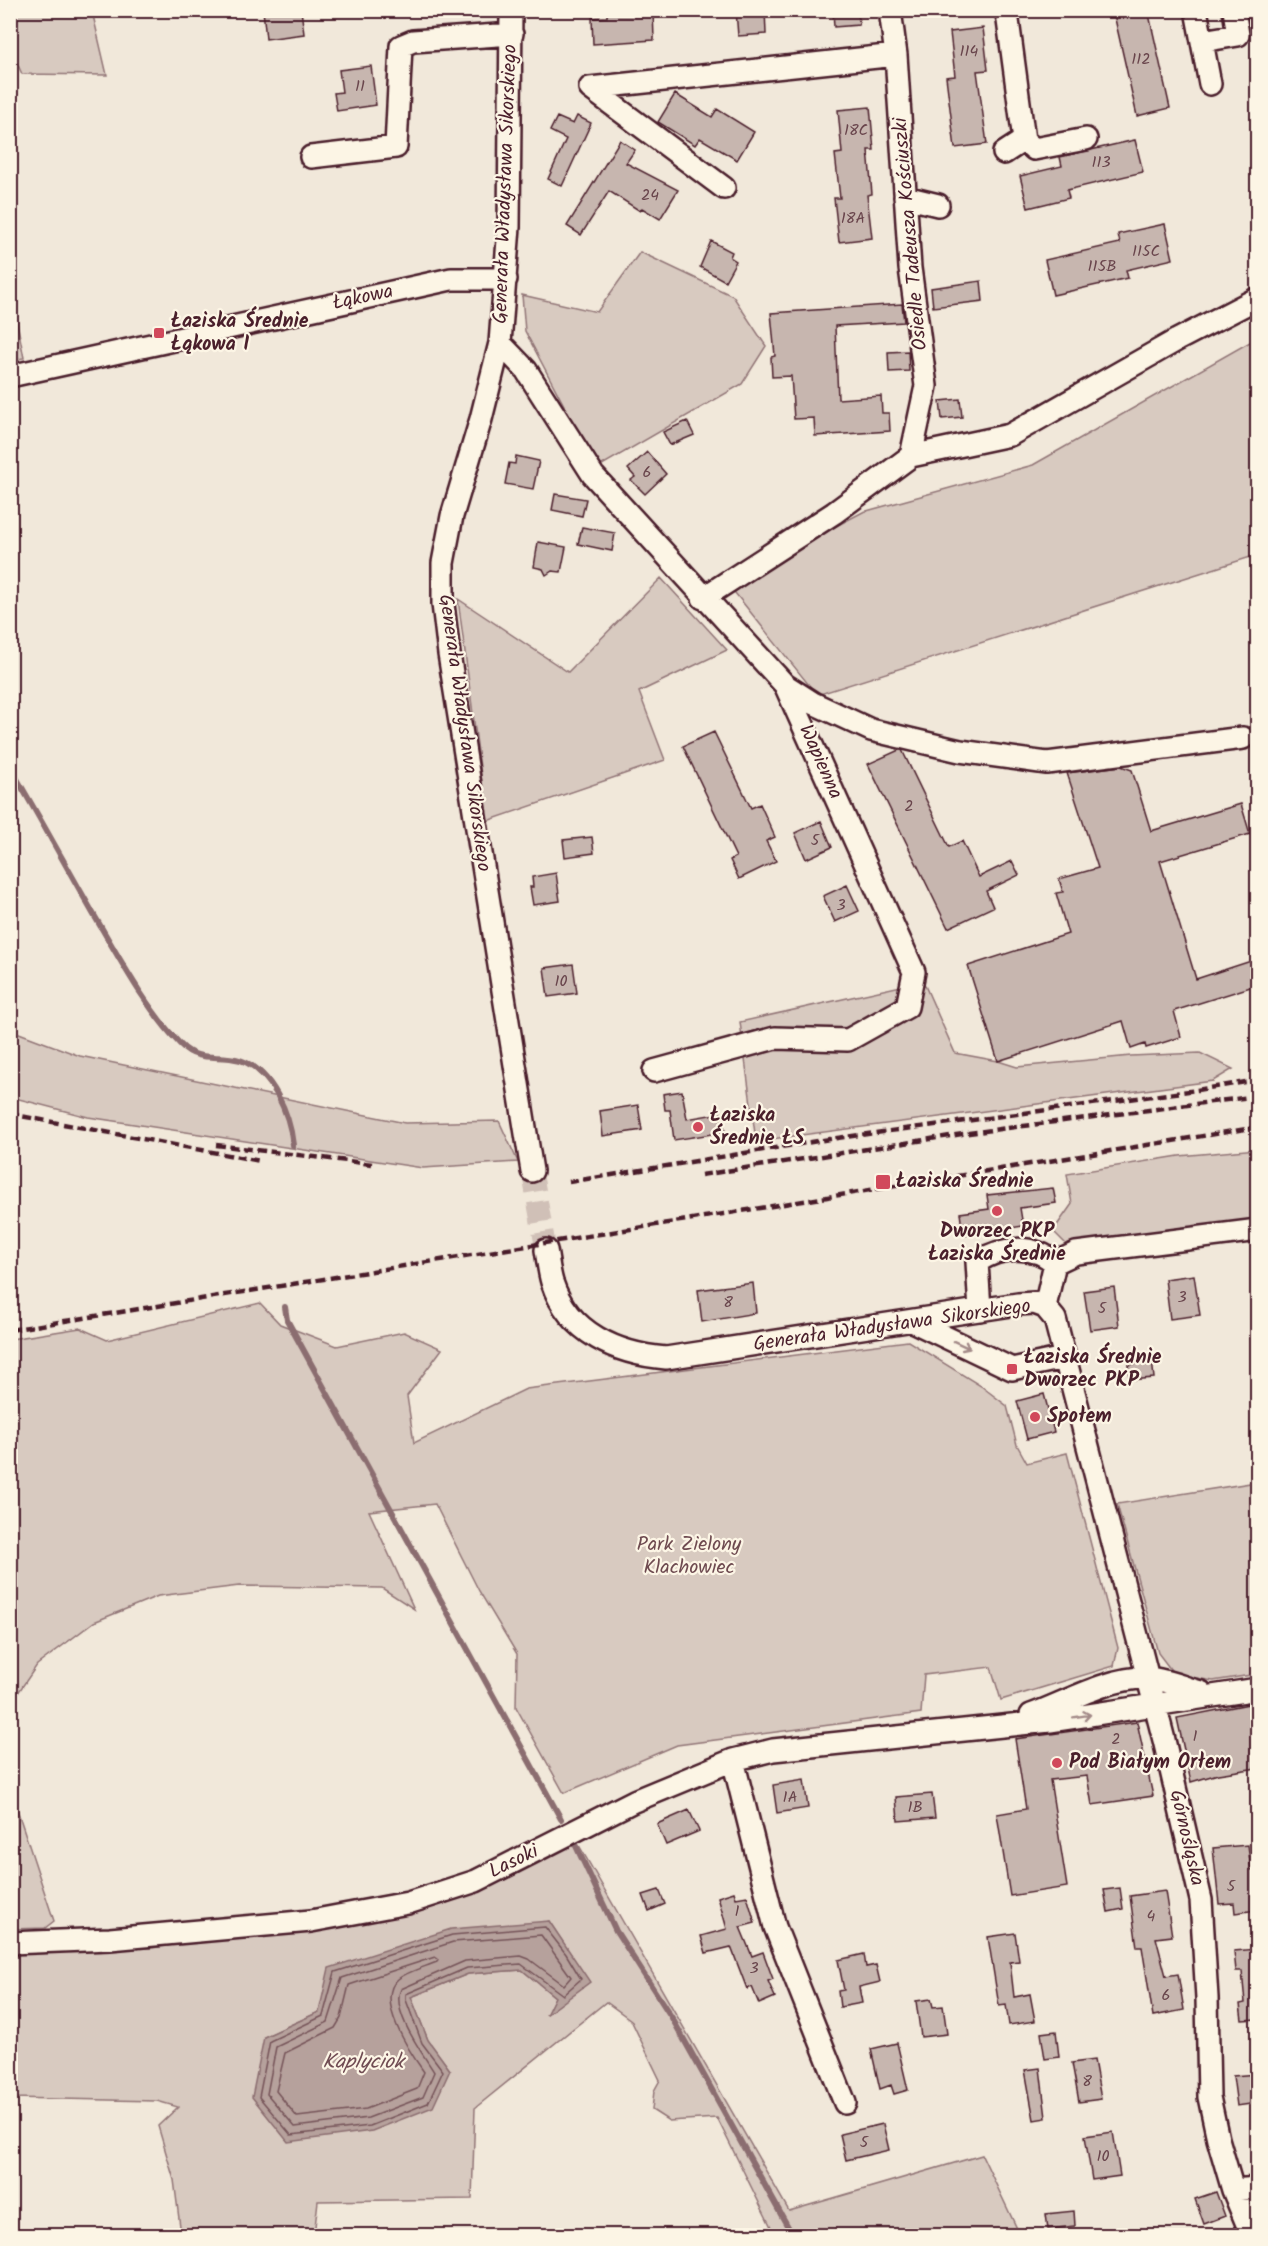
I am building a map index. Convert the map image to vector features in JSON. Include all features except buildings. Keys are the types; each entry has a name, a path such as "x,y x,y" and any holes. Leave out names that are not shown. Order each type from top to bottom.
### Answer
{"street":[{"name":"Generała Władysława Sikorskiego","path":"511,10 509,227 500,343 481,419 452,516 443,563 443,604 532,1171"},
{"path":"1005,10 1024,140 1034,149 1086,139"},
{"path":"1196,10 1209,84"},
{"path":"1202,41 1238,35 1234,10"},
{"name":"Osiedle Tadeusza Kościuszki","path":"893,11 910,268 926,386 911,456"},
{"path":"311,157 396,147 401,46 413,41 512,34"},
{"path":"724,188 590,88 896,55"},
{"path":"1004,153 1024,140"},
{"path":"905,197 938,204"},
{"name":"Łąkowa","path":"10,376 451,279 506,279"},
{"path":"703,598 834,513 911,456 1010,435 1177,340 1257,298"},
{"name":"Wapienna","path":"500,343 526,370 593,475 703,598 785,685 914,972 907,1007 848,1040 775,1038 654,1071"},
{"path":"785,685 813,703 871,730 960,751 1047,763 1243,738"},
{"path":"980,1310 976,1275 977,1262 988,1255 1023,1249 1042,1252 1055,1263 1076,1253 1257,1230"},
{"name":"Generała Władysława Sikorskiego","path":"546,1250 553,1284 571,1316 608,1346 638,1356 666,1358 1018,1304 1034,1303 1045,1307 1055,1263"},
{"name":"Górnośląska","path":"1045,1307 1055,1319 1154,1703 1201,1900 1208,1998 1209,2097 1233,2190 1252,2235"},
{"path":"912,1322 1012,1369 1064,1358"},
{"path":"1003,1726 1112,1684 1147,1678 1210,1695"},
{"path":"1003,1726 1050,1721 1154,1703 1257,1689"},
{"name":"Lasoki","path":"10,1943 111,1939 311,1922 408,1902 476,1881 634,1802 733,1760 814,1745 943,1734 1003,1726"},
{"path":"733,1760 775,1927 845,2103"},
{"path":"1233,2190 1257,2188"}],"green space":[{"path":"11,10 92,11 107,75 22,74 11,50"},
{"path":"640,252 733,296 766,346 742,384 597,468 525,331 522,295 597,312"},
{"path":"11,305 14,307 24,358 11,360"},
{"path":"1257,338 1257,555 817,695 727,583 863,512 1033,465"},
{"path":"661,578 727,650 639,692 665,760 487,821 458,599 568,672"},
{"path":"923,981 955,1053 1017,1067 1131,1056 1200,1053 1233,1069 1213,1081 756,1141 740,1022"},
{"path":"11,1030 80,1056 405,1123 499,1121 518,1162 423,1168 88,1117 11,1097"},
{"path":"1257,1149 1257,1223 1068,1246 1053,1231 1072,1204 1067,1174 1179,1156"},
{"name":"Park Zielony Klachowiec","path":"260,1303 280,1324 337,1346 404,1332 442,1349 407,1396 414,1443 526,1389 908,1341 981,1386 1007,1406 1017,1445 1027,1463 1067,1453 1118,1648 1114,1666 1001,1700 991,1667 924,1675 921,1713 677,1745 564,1793 516,1707 517,1654 479,1591 435,1504 369,1511 414,1609 382,1588 239,1586 158,1596 94,1622 37,1665 11,1703 11,1339 80,1328 107,1340"},
{"path":"1257,1482 1257,1674 1213,1681 1174,1674 1158,1653 1117,1504"},
{"path":"10,1788 54,1921 45,1928 11,1929"},
{"path":"576,1840 789,2211 982,2155 1020,2235 775,2235 717,2118 669,2121 652,2110 654,2091 660,2080 631,2020 606,2002 475,2108 472,2199 318,2201 314,2235 181,2234 174,2180 158,2126 178,2107 157,2101 11,2098 10,1953 151,1948 317,1926","holes":["549,1921 589,1982 547,2014 555,1997 522,1970 468,1974 411,1997 428,2040 450,2070 264,2037 319,2012"]}],"water":[{"name":"Kaplyciok","path":"549,1921 590,1982 546,2015 555,1997 522,1970 468,1974 411,1997 428,2040 450,2070 433,2107 372,2131 288,2142 252,2097 264,2037 319,2012 329,1968 451,1929"}],"waterway":[{"path":"10,767 123,965 155,1014 180,1044 194,1054 240,1060 261,1073 270,1083 283,1108 293,1145"},
{"path":"285,1307 287,1320 561,1819"},
{"path":"576,1846 616,1931 672,2018 793,2236"}],"tunnel":[{"path":"532,1171 546,1250"}],"railway":[{"path":"569,1182 830,1139 1258,1080"},
{"path":"701,1175 969,1133 1258,1096"},
{"path":"10,1114 260,1161"},
{"path":"10,1330 1258,1127"},
{"path":"216,1145 372,1164"}],"place":[{"name":"Łaziska Średnie Łąkowa I","path":"159,333"},
{"name":"Łaziska Średnie ŁS","path":"698,1127"},
{"name":"Łaziska Średnie","path":"883,1182"},
{"name":"Dworzec PKP Łaziska Średnie","path":"997,1211"},
{"name":"Łaziska Średnie Dworzec PKP","path":"1012,1369"},
{"name":"Społem","path":"1035,1417"},
{"name":"Pod Białym Orłem","path":"1057,1763"}]}
